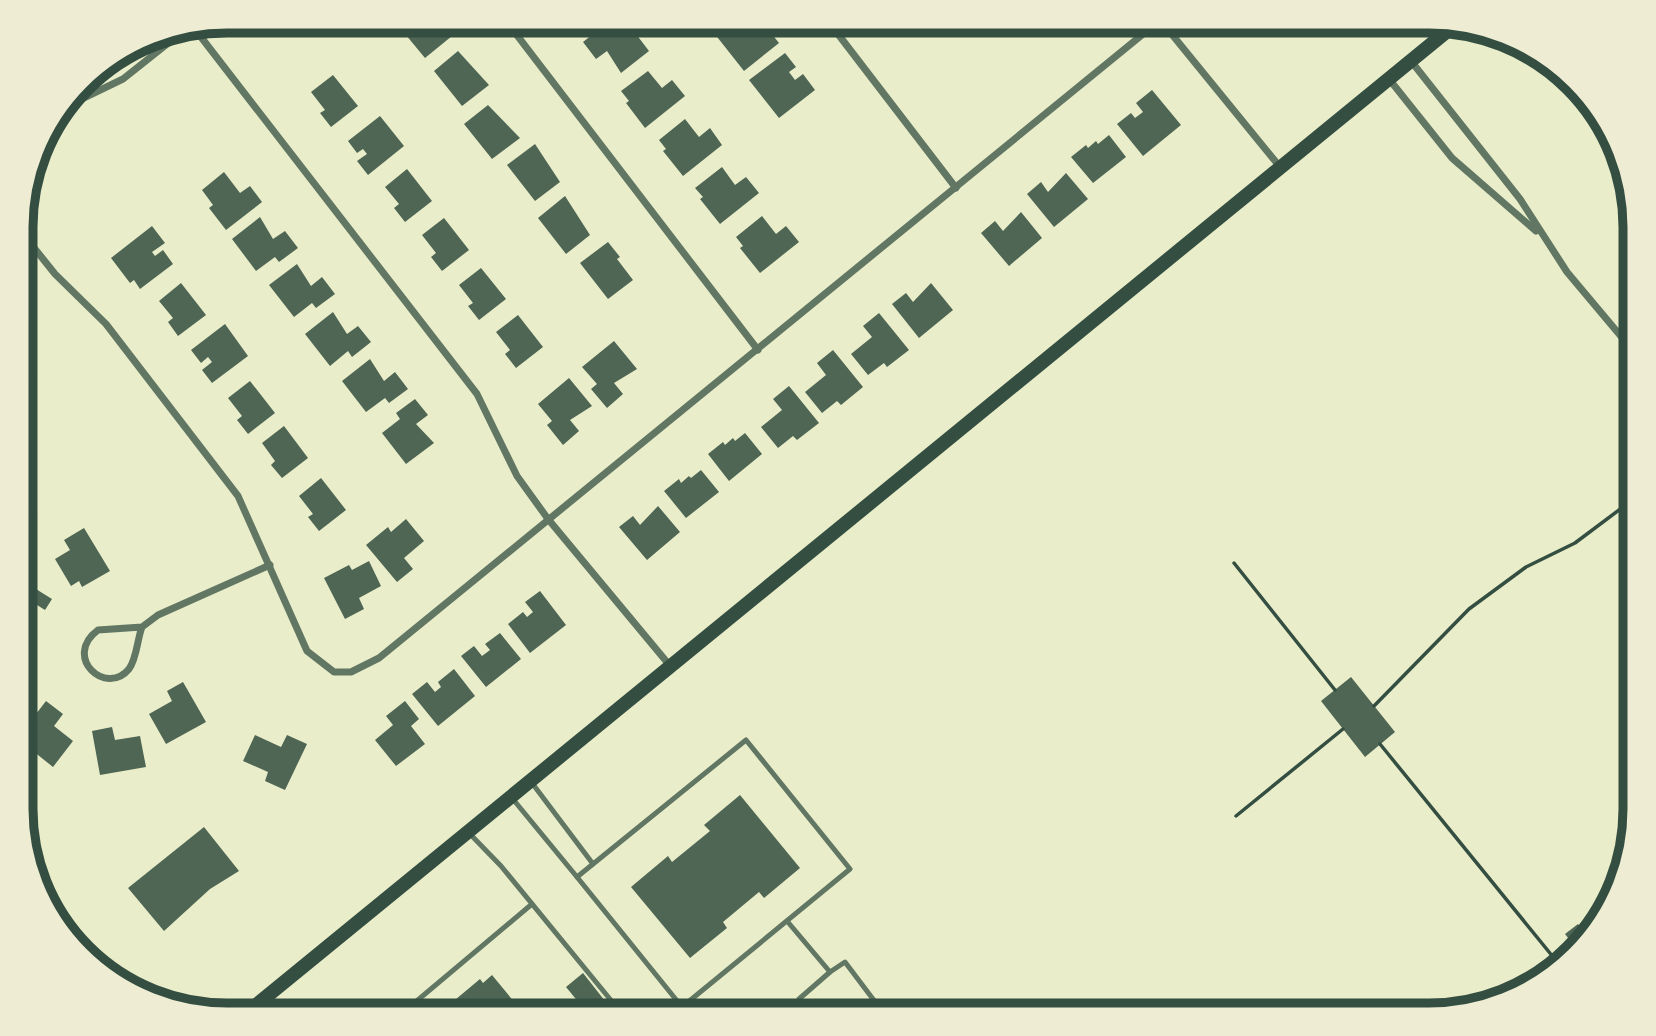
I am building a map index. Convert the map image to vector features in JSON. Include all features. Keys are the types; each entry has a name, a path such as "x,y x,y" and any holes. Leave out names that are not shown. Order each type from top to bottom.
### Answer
{"main road":[{"path":"259,1003 672,668 1444,34"}],"street":[{"path":"515,33 758,350"},
{"path":"837,33 956,187"},
{"path":"33,246 55,274 106,324 228,481 247,512 307,651 334,672 351,672 379,658 1145,33"},
{"path":"1170,33 1280,168"},
{"path":"200,35 477,394 517,476 548,519 672,668"},
{"path":"81,99 123,79 168,43"},
{"path":"1411,61 1520,199 1567,272 1622,338"},
{"path":"1389,79 1452,158 1510,211 1540,233"},
{"path":"142,627 134,660 124,674 109,678 94,673 88,667 84,650 86,642 98,630 142,627 158,615 270,565"}],"lane":[{"path":"577,877 746,740 850,869 687,1003"},
{"path":"531,783 593,864"},
{"path":"512,797 678,1003"},
{"path":"469,833 532,904 613,1003"},
{"path":"414,1003 532,904"},
{"path":"788,921 830,972"},
{"path":"802,1003 799,999 845,962 876,1002"}],"path":[{"path":"1374,705 1469,610 1526,567 1575,543 1622,507"},
{"path":"1234,563 1335,690"},
{"path":"1236,816 1343,729"},
{"path":"1380,744 1554,958"}],"building":[{"path":"404,33 450,33 452,36 425,58"},
{"path":"594,33 635,33 649,51 621,73 607,51 596,59 583,42"},
{"path":"714,33 755,33 757,36 761,33 771,33 779,43 744,71"},
{"path":"458,51 489,85 462,106 434,71"},
{"path":"785,53 796,67 789,72 795,80 803,74 815,90 779,118 749,80"},
{"path":"648,71 662,88 672,80 685,96 645,128 626,103 629,101 621,91"},
{"path":"333,75 358,106 331,127 320,113 325,110 311,92"},
{"path":"1152,90 1181,125 1143,156 1117,124 1131,113 1135,118 1143,112 1136,103"},
{"path":"488,105 520,138 492,159 464,124"},
{"path":"380,116 404,146 368,175 357,161 367,154 363,149 357,153 348,141"},
{"path":"685,119 699,137 710,128 722,145 683,176 663,151 666,149 659,140"},
{"path":"1109,135 1126,157 1093,183 1071,157 1086,145 1088,148 1096,141 1098,144"},
{"path":"535,144 560,182 535,201 507,165"},
{"path":"722,167 735,185 746,177 759,193 720,224 700,199 703,197 695,188"},
{"path":"407,169 432,201 405,222 394,208 399,204 385,187"},
{"path":"224,172 240,193 250,186 262,202 226,230 209,208 213,205 202,190"},
{"path":"1066,173 1088,199 1054,227 1027,194 1041,182 1048,192"},
{"path":"565,196 590,235 566,254 538,218"},
{"path":"1021,212 1042,238 1009,266 981,233 995,221 1003,231"},
{"path":"762,216 776,234 786,226 799,242 760,273 740,248 743,246 736,237"},
{"path":"260,217 273,239 285,231 298,248 279,262 275,257 256,271 232,239"},
{"path":"444,218 469,250 442,271 431,257 436,253 422,235"},
{"path":"152,226 165,243 152,252 155,256 163,250 173,264 140,289 134,280 130,283 111,258"},
{"path":"608,242 633,280 608,299 580,263"},
{"path":"297,264 311,286 322,277 335,294 316,308 312,303 294,317 269,285"},
{"path":"481,268 506,299 479,320 468,306 473,303 459,285"},
{"path":"181,283 206,315 178,336 168,322 173,318 159,301"},
{"path":"931,283 953,310 919,338 892,304 906,293 913,302"},
{"path":"333,312 347,334 358,326 371,342 352,357 348,351 330,366 305,334"},
{"path":"879,313 909,350 887,367 884,363 868,375 851,354 872,337 863,326"},
{"path":"518,315 543,347 516,368 505,354 510,350 496,332"},
{"path":"225,324 248,356 212,383 202,370 212,362 208,357 201,363 191,350"},
{"path":"614,341 637,369 614,383 623,394 607,408 591,389 597,384 582,367"},
{"path":"833,350 863,387 841,405 837,401 822,413 805,392 826,375 817,363"},
{"path":"370,359 384,381 395,372 408,389 389,403 385,398 366,412 342,381"},
{"path":"569,378 592,406 570,420 579,431 563,445 547,425 552,421 538,404"},
{"path":"250,381 275,413 248,434 237,420 242,416 228,398"},
{"path":"789,386 819,423 797,440 793,436 778,448 761,427 782,410 773,399"},
{"path":"415,399 428,415 416,424 434,443 406,464 382,433 400,419 396,413"},
{"path":"284,426 308,458 282,478 271,465 275,461 262,443"},
{"path":"745,433 762,454 729,481 708,454 723,442 725,445 733,438 735,441"},
{"path":"701,470 719,492 686,518 664,491 679,479 681,483"},
{"path":"321,478 346,510 319,531 308,517 313,514 299,496"},
{"path":"658,506 680,532 647,560 619,527 633,516 640,525"},
{"path":"406,519 424,541 404,558 413,569 397,582 366,545 388,527 391,532"},
{"path":"84,528 110,571 82,587 79,581 71,586 55,559 70,550 64,540"},
{"path":"369,561 381,586 359,598 364,609 345,619 324,578 349,565 352,570"},
{"path":"33,587 52,599 45,610 37,605 33,611"},
{"path":"540,591 566,625 530,653 508,624 523,612 527,617 533,612 525,602"},
{"path":"500,633 521,659 486,687 461,656 474,646 482,656 490,650 485,644"},
{"path":"454,669 475,696 438,726 412,694 427,682 435,692 441,687 438,682"},
{"path":"1351,677 1395,732 1365,757 1321,701"},
{"path":"183,682 206,722 166,744 149,714 172,701 167,691"},
{"path":"46,701 63,714 54,726 73,741 53,767 33,751 33,718"},
{"path":"405,701 419,719 411,726 425,744 396,766 375,740 393,725 386,716"},
{"path":"112,727 115,740 140,736 146,767 100,775 92,731"},
{"path":"255,735 281,747 287,735 307,744 285,790 265,781 268,772 243,761"},
{"path":"740,795 800,868 764,898 759,892 723,922 727,928 690,958 631,887 668,856 672,862 710,831 704,825"},
{"path":"204,827 239,871 210,889 164,931 128,888"},
{"path":"1578,924 1582,928 1571,941 1565,934"},
{"path":"583,973 606,1003 579,1003 566,987"},
{"path":"492,975 515,1003 452,1003 480,979 483,983"}]}
